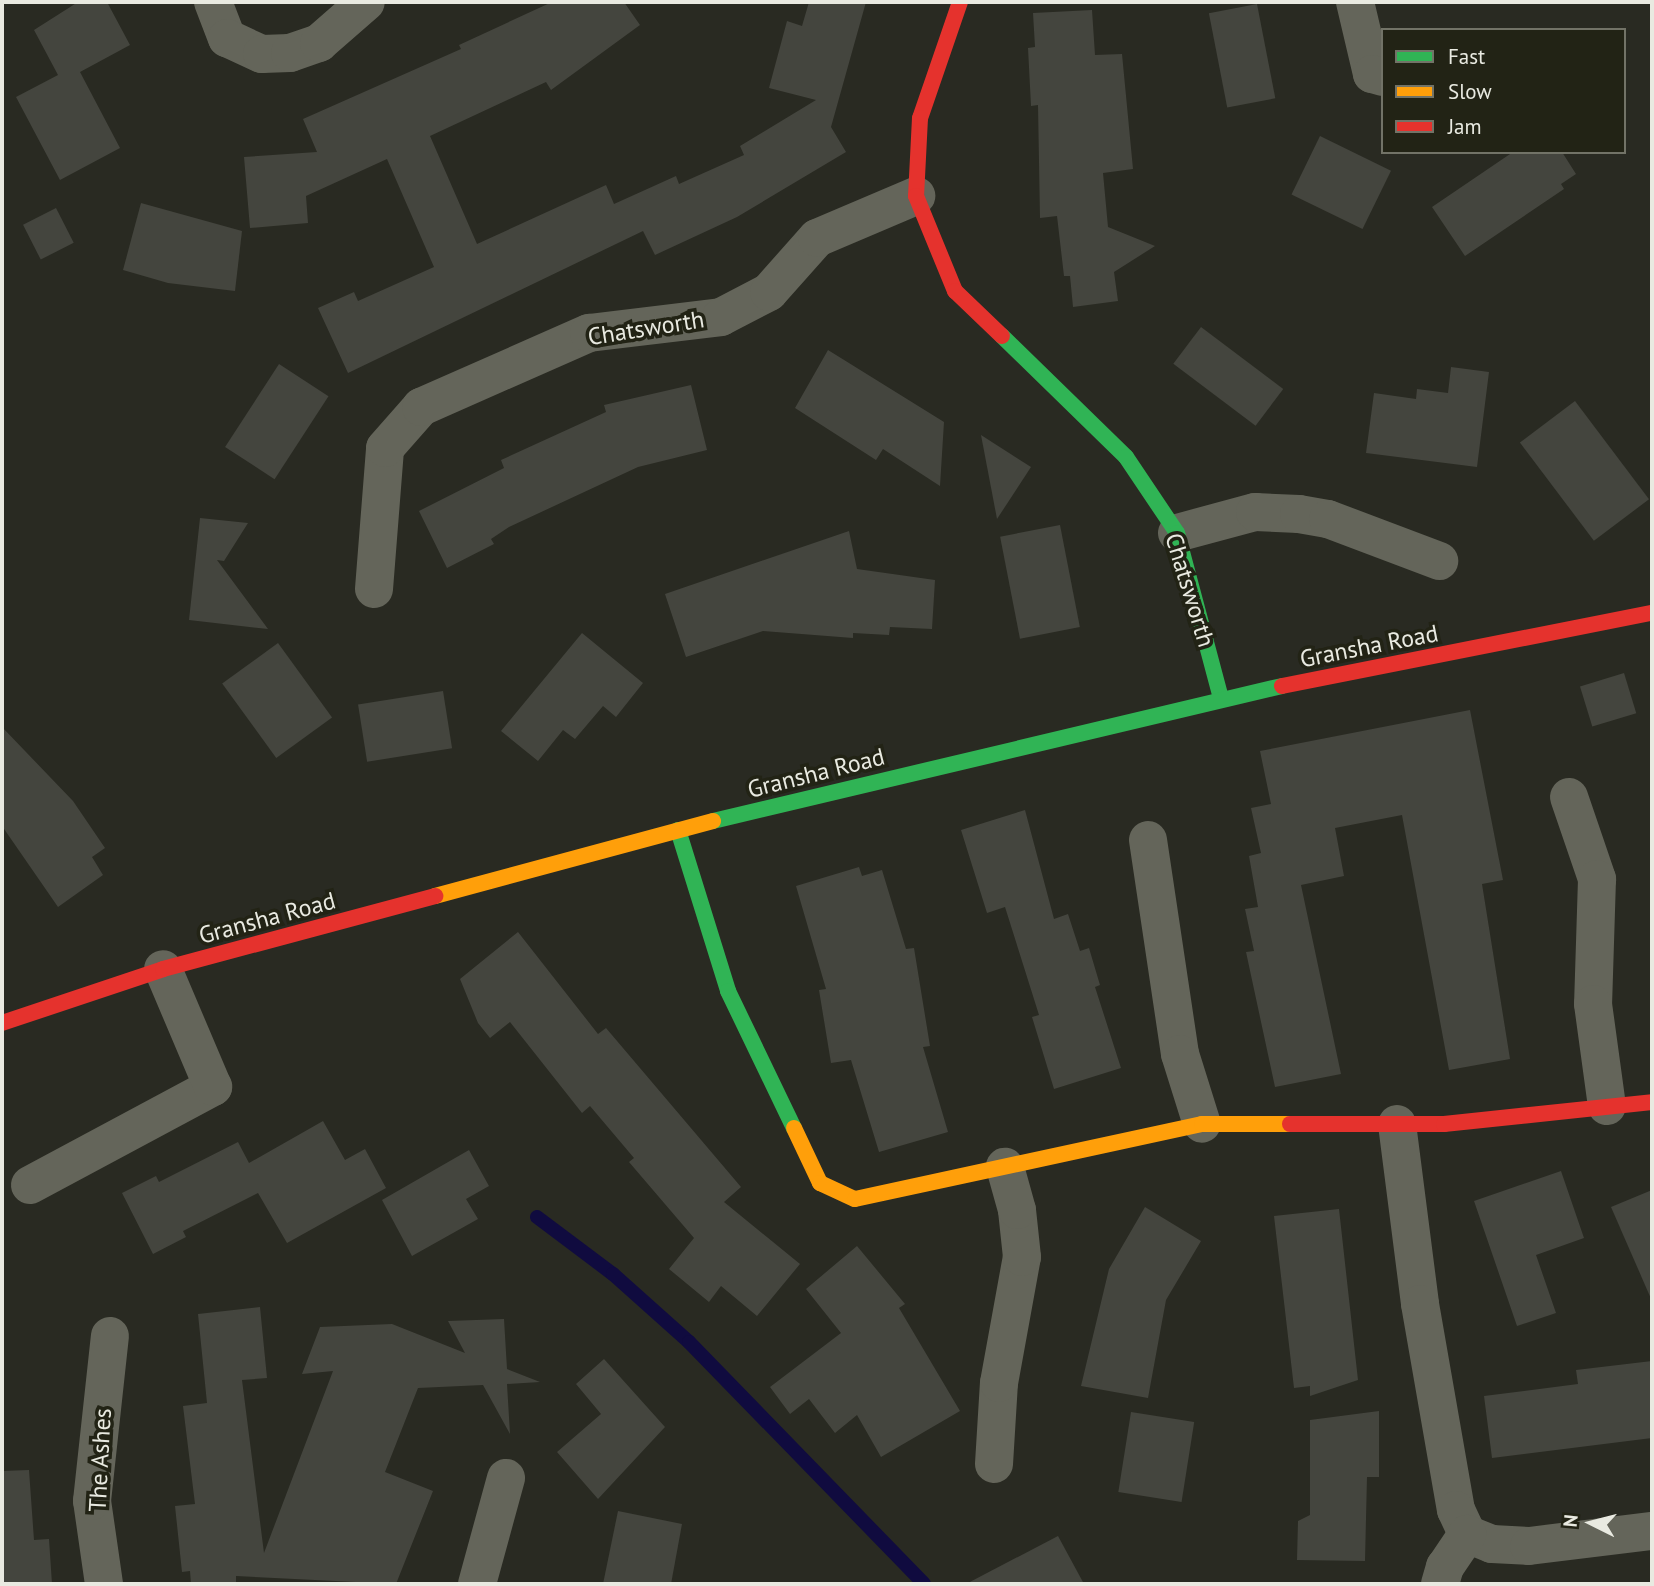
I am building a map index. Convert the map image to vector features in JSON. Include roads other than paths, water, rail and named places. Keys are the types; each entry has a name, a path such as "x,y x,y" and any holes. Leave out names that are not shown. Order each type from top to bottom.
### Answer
{"street":[{"path":"213,2 227,38 262,54 290,53 319,43 366,2"},
{"name":"Chatsworth","path":"960,2 920,118 916,196 955,291 1126,457 1177,533 1221,698"},
{"path":"1355,2 1372,74 1381,76"},
{"name":"Chatsworth","path":"374,589 385,448 421,407 589,333 721,317 769,292 817,238 916,196"},
{"path":"1177,533 1255,512 1299,514 1328,519 1439,561"},
{"name":"Gransha Road","path":"2,1023 163,969 678,830 1221,698 1652,613"},
{"path":"1569,797 1597,879 1593,1004 1607,1106"},
{"path":"678,830 728,991 820,1183 855,1199 1202,1124 1444,1124 1652,1102"},
{"path":"1148,840 1180,1054 1202,1124"},
{"path":"30,1185 213,1087 163,969"},
{"path":"1398,1124 1420,1304 1456,1510 1467,1534 1492,1544 1529,1546 1652,1531"},
{"path":"993,1464 999,1383 1022,1257 1017,1210 1005,1167"},
{"name":"The Ashes","path":"104,1584 93,1501 110,1336"},
{"path":"477,1584 506,1478"},
{"path":"1440,1584 1445,1567 1467,1534"}],"waterway":[{"path":"537,1217 613,1274 689,1342 924,1584"}]}
